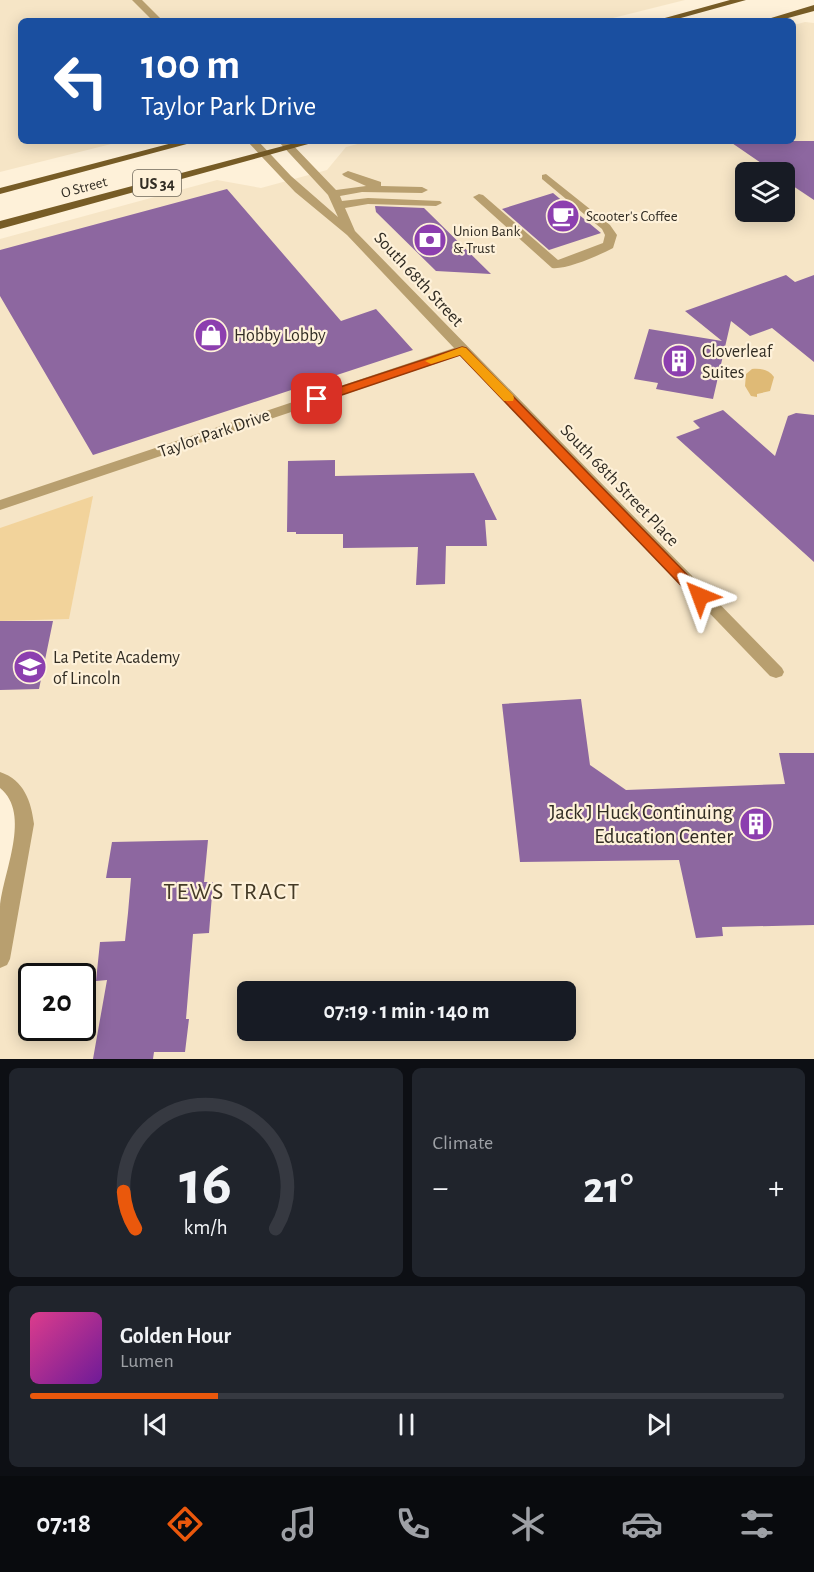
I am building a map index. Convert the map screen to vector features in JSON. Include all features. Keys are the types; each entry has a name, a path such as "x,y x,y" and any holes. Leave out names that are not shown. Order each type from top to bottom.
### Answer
{"main road":[{"path":"671,18 741,0"},
{"path":"777,18 814,8"},
{"name":"O Street","path":"0,191 181,144"},
{"name":"O Street","path":"0,225 264,154 286,144"}],"street":[{"path":"137,0 155,18"},
{"name":"South 68th Street","path":"255,144 312,203 351,233 462,350"},
{"name":"South 68th Street","path":"286,144 336,200 351,233"},
{"path":"348,174 374,184 426,194"},
{"path":"480,197 555,265 596,252 609,245 611,235 606,227 546,177"},
{"path":"336,200 362,189 426,194"},
{"path":"336,200 368,201 426,194"},
{"name":"Taylor Park Drive","path":"0,505 462,350"},
{"name":"South 68th Street Place","path":"462,350 776,672"},
{"path":"0,959 25,824 24,807 19,794 5,782"}],"shaded area":[{"path":"0,0 685,0 613,18 18,18 18,144 111,144 0,172"},
{"path":"814,23 814,1059 0,1059 0,959 25,824 0,779 0,239 217,180 261,188 327,170 346,147 358,144 796,144 796,24"},
{"path":"752,369 764,370 774,377 770,391 757,394 757,397 751,396 745,386 746,374"},
{"path":"93,496 69,619 0,621 0,528"}],"building":[{"path":"796,141 814,141 814,200 795,187 795,162 759,162 733,144 796,144"},
{"name":"Hobby Lobby","path":"227,189 341,321 376,309 413,350 93,455 0,296 0,250"},
{"path":"553,193 601,233 549,250 502,209"},
{"name":"Union Bank & Trust","path":"375,206 424,208 491,274 436,271 376,212"},
{"path":"786,275 795,282 814,275 814,362 772,328 750,336 731,321 713,399 656,389 658,383 634,379 649,329 722,341 685,311"},
{"path":"723,410 775,456 788,416 796,413 814,415 814,562 676,437 700,428 693,421"},
{"path":"335,460 335,476 474,473 497,520 485,520 487,546 446,546 445,584 416,585 418,547 343,548 343,534 287,532 288,461"},
{"path":"0,621 53,621 39,689 0,690"},
{"path":"581,699 590,765 626,790 785,784 779,753 814,753 814,925 722,927 723,936 696,938 679,860 520,862 502,704"},
{"path":"208,840 204,882 213,882 209,933 193,934 185,1052 154,1052 153,1059 93,1059 107,980 96,981 100,942 125,941 128,913 131,878 106,878 112,842"}],"slow traffic":[{"path":"431,361 462,350 508,398"}],"place":[{"name":"Scooter's Coffee","path":"563,216"},
{"name":"Union Bank & Trust","path":"430,240"},
{"name":"Hobby Lobby","path":"211,335"},
{"name":"Cloverleaf Suites","path":"679,361"},
{"name":"La Petite Academy of Lincoln","path":"30,667"},
{"name":"Jack J Huck Continuing Education Center","path":"756,824"}],"district":[{"name":"TEWS TRACT","path":"232,891"}],"route":[{"path":"317,399 462,350 700,596"}]}
